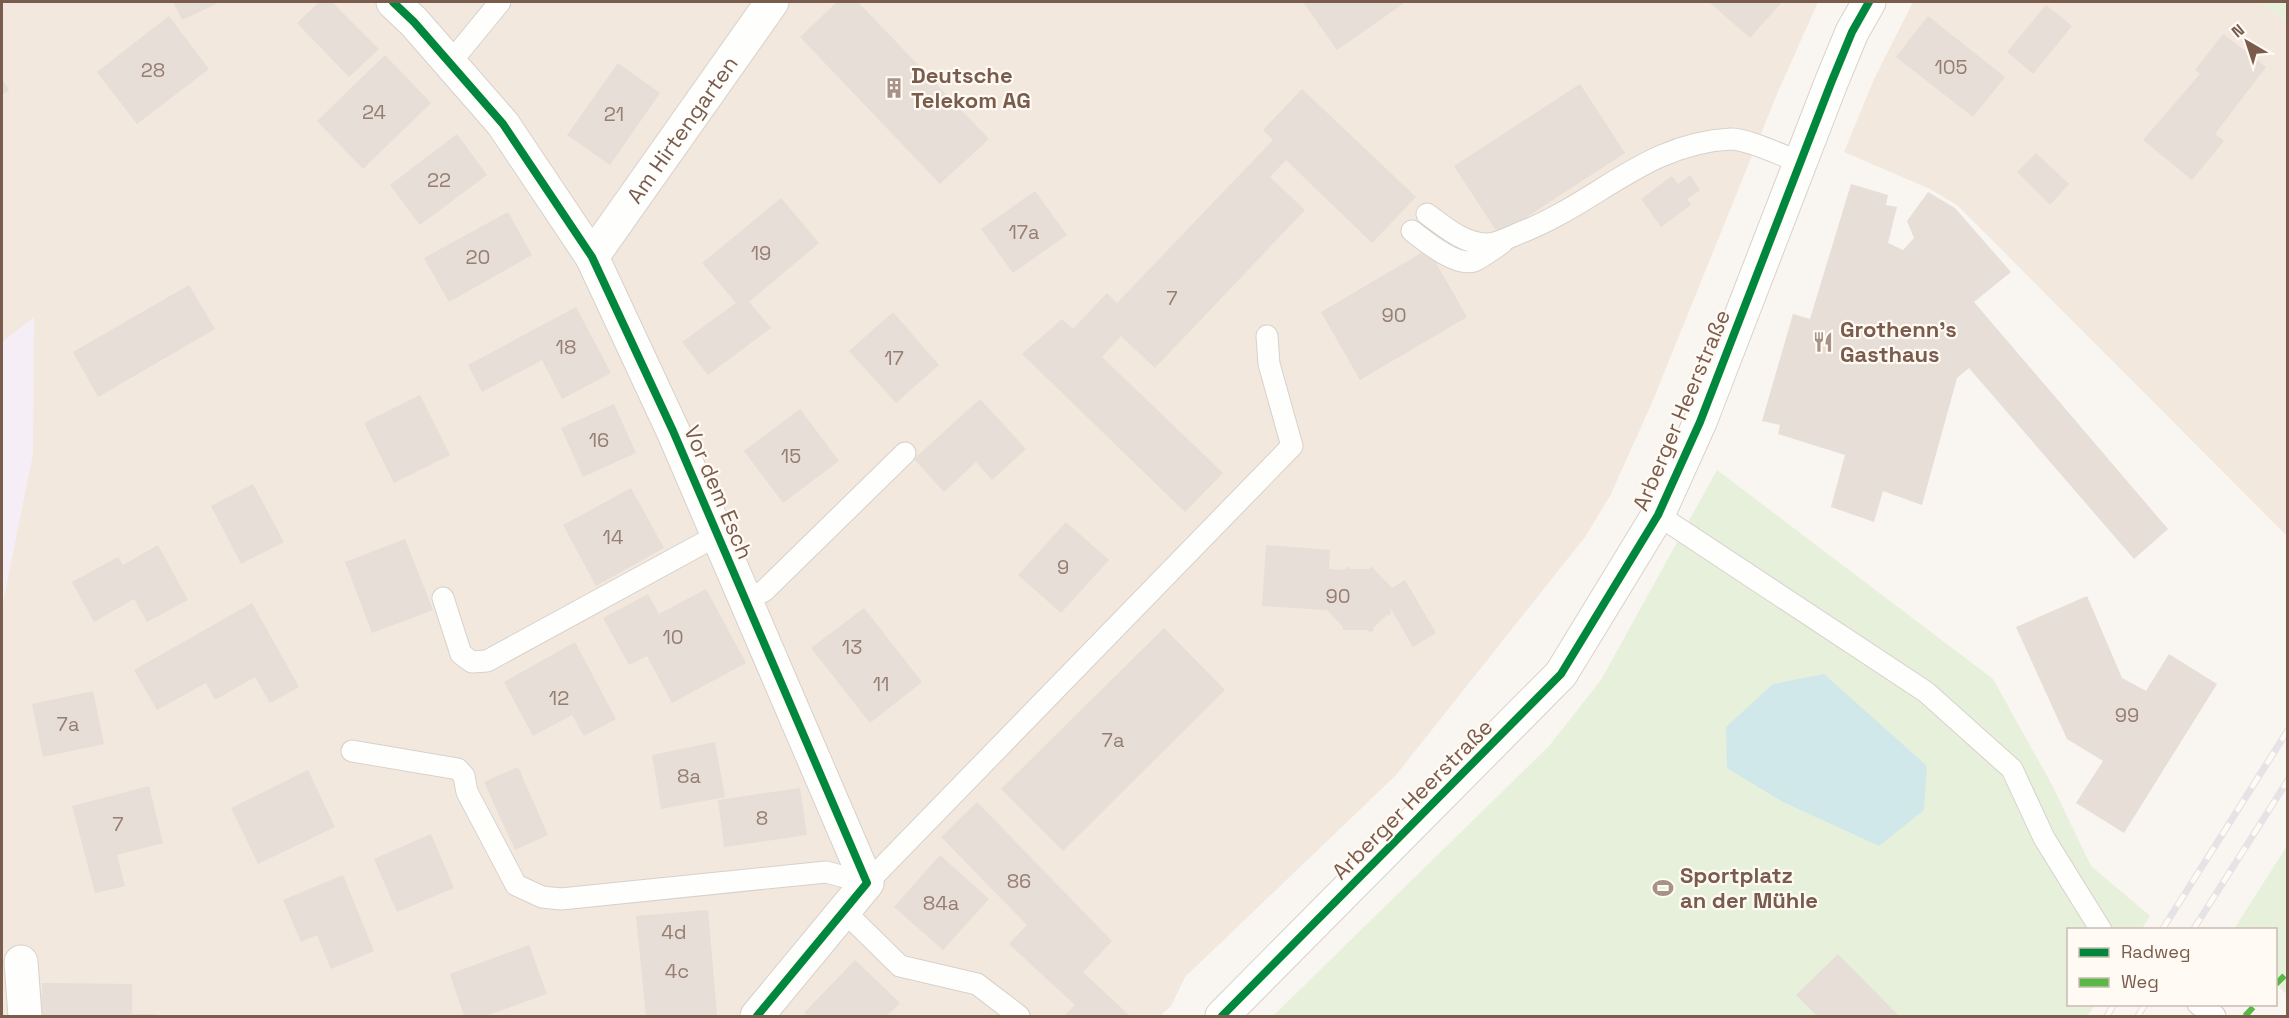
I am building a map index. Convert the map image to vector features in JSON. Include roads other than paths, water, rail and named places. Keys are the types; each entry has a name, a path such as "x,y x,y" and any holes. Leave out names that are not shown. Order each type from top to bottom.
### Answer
{"street":[{"name":"Vor dem Esch","path":"393,2 503,124 591,257 673,431 867,884"},
{"name":"Am Hirtengarten","path":"591,257 772,2"},
{"name":"Arberger Heerstraße","path":"1221,1017 1561,674 1658,515 1700,422 1852,32 1869,2"},
{"path":"757,1017 867,884"},
{"path":"21,962 25,1017"}],"lane":[{"path":"450,63 500,2"},
{"path":"1427,214 1467,240 1489,244 1538,226 1649,160 1692,144 1734,139 1800,162"},
{"path":"1412,231 1442,253 1458,260 1472,262 1515,235"},
{"path":"352,751 458,769 464,776 467,792 516,885 542,897 561,898 826,873 867,884 1292,446 1269,364 1267,336"},
{"path":"746,600 764,591 904,453"},
{"path":"1658,515 1926,692 2012,769 2044,838 2100,928"},
{"path":"443,598 461,654 472,662 487,661 718,535"},
{"path":"844,911 900,966 977,984 1019,1017"},
{"path":"2199,1006 2215,1017"}],"water":[{"path":"1824,674 1927,766 1924,810 1879,846 1783,802 1727,768 1726,727 1773,684"}],"railway":[{"path":"2163,928 2288,730"},
{"path":"2194,928 2288,780"},
{"path":"2107,1016 2113,1006"},
{"path":"2138,1016 2144,1006"}],"place":[{"name":"Deutsche Telekom AG","path":"894,88"},
{"name":"Grothenn's Gasthaus","path":"1823,342"},
{"name":"Sportplatz an der Mühle","path":"1663,888"}]}
